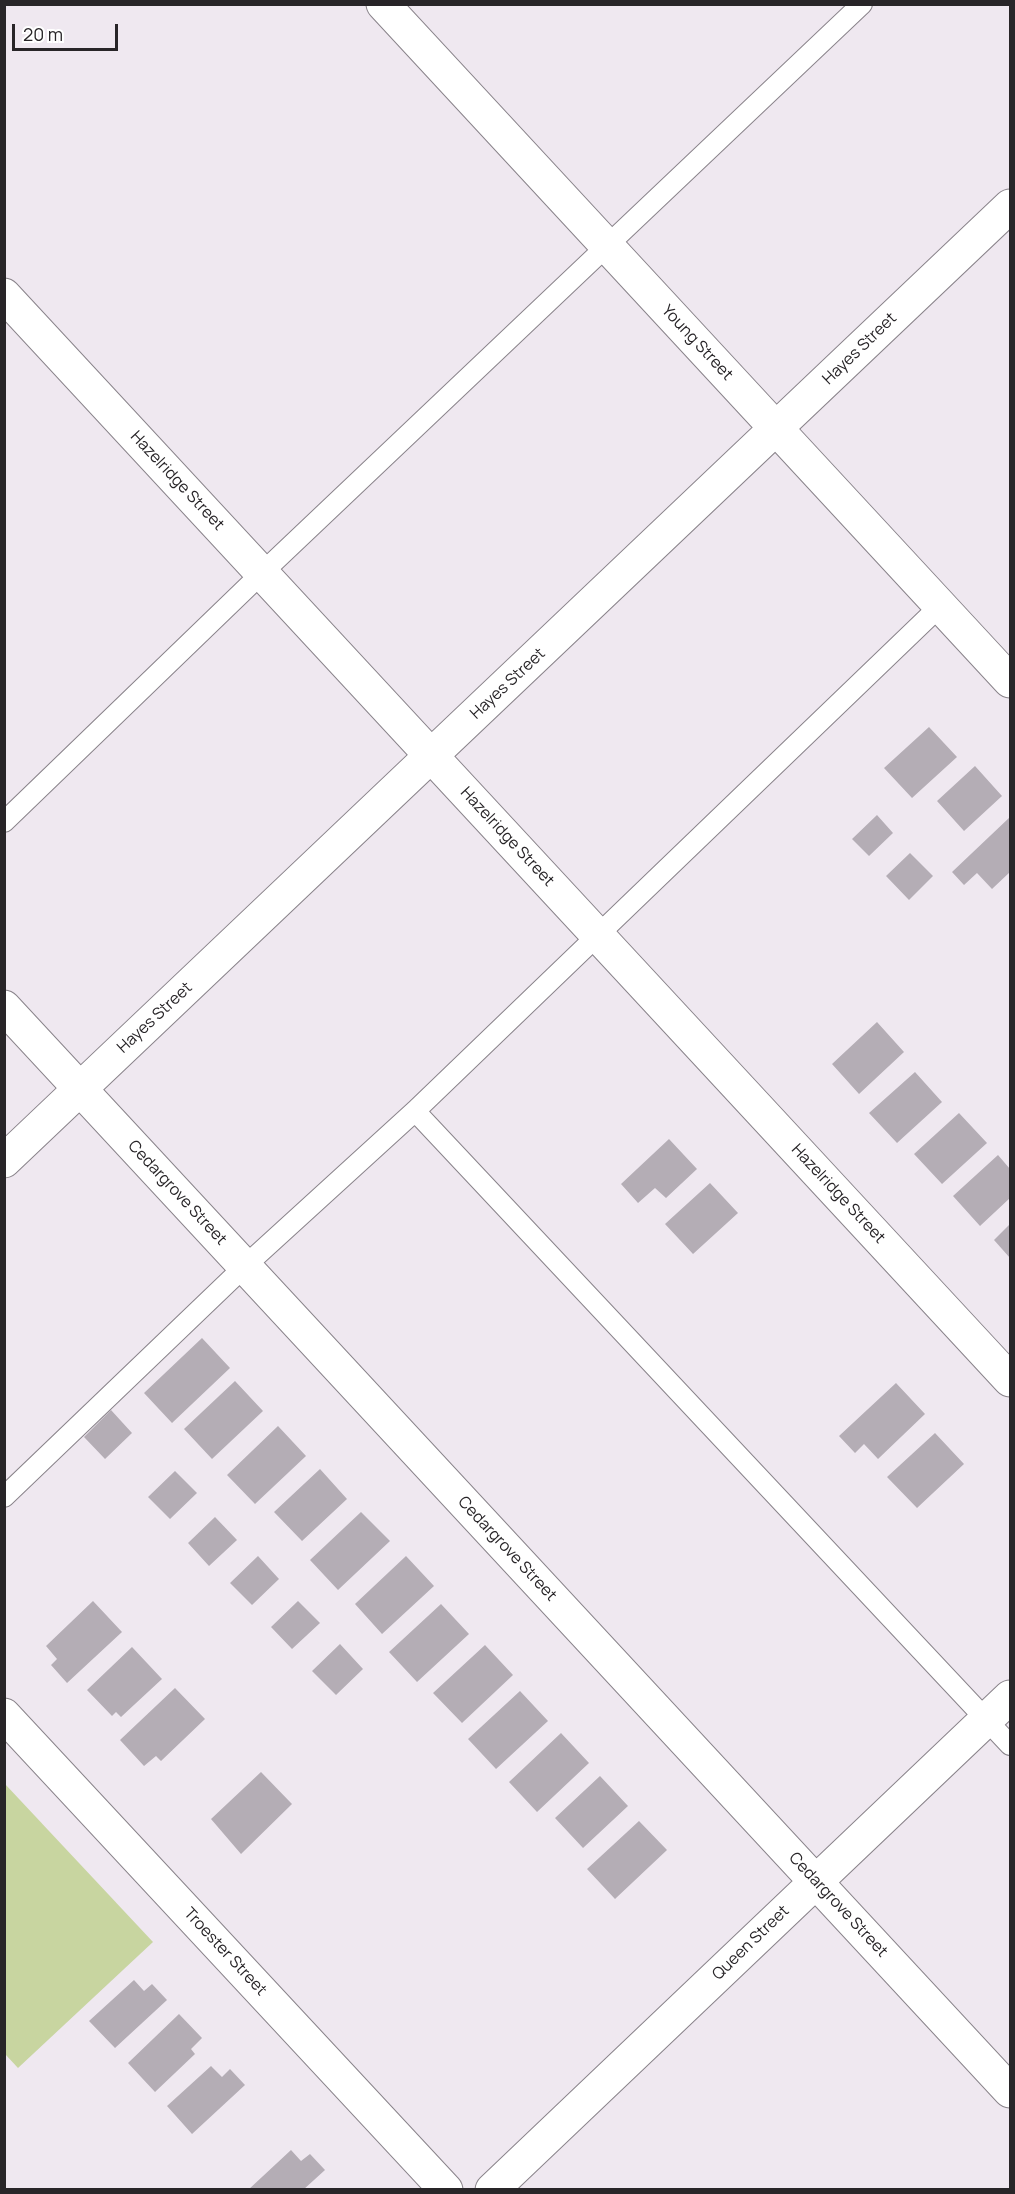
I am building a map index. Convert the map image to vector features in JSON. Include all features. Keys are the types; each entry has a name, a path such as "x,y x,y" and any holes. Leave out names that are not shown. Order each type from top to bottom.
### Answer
{"street":[{"name":"Young Street","path":"383,4 1011,681"},
{"name":"Hayes Street","path":"4,1161 1011,206"},
{"name":"Hazelridge Street","path":"4,295 1011,1380"},
{"name":"Cedargrove Street","path":"4,1007 1011,2091"},
{"name":"Queen Street","path":"492,2190 1011,1696"},
{"name":"Troester Street","path":"4,1715 446,2190"}],"lane":[{"path":"4,822 262,573 862,4"},
{"path":"4,1497 245,1266 415,1111 596,933 940,606"},
{"path":"415,1111 1011,1745"}],"green space":[{"path":"5,1784 153,1942 18,2068 5,2054"}],"building":[{"path":"929,727 957,757 912,798 884,768"},
{"path":"975,766 1002,796 964,831 937,801"},
{"path":"877,815 893,833 869,856 852,839"},
{"path":"1010,817 1010,872 992,889 977,873 964,885 952,872"},
{"path":"910,853 933,876 909,900 886,876"},
{"path":"877,1022 904,1052 859,1094 832,1064"},
{"path":"915,1072 942,1102 897,1143 869,1113"},
{"path":"959,1113 987,1143 942,1184 914,1154"},
{"path":"669,1139 697,1169 666,1198 655,1188 638,1203 621,1184"},
{"path":"998,1155 1010,1169 1010,1198 980,1226 953,1196"},
{"path":"710,1183 738,1213 693,1254 665,1224"},
{"path":"1010,1224 1010,1258 994,1240"},
{"path":"202,1338 230,1368 172,1423 144,1393"},
{"path":"235,1381 263,1411 212,1459 184,1429"},
{"path":"896,1383 925,1414 878,1459 864,1444 855,1453 839,1436"},
{"path":"111,1410 132,1433 105,1459 84,1437"},
{"path":"278,1426 306,1456 255,1504 227,1475"},
{"path":"935,1433 964,1464 917,1508 887,1477"},
{"path":"320,1469 347,1499 302,1541 274,1512"},
{"path":"175,1471 197,1493 170,1519 148,1497"},
{"path":"361,1512 390,1541 338,1590 310,1560"},
{"path":"215,1517 237,1540 209,1566 188,1543"},
{"path":"258,1556 279,1579 252,1605 230,1583"},
{"path":"406,1556 434,1586 382,1634 355,1604"},
{"path":"93,1601 122,1632 67,1683 51,1665 57,1659 46,1646"},
{"path":"298,1601 320,1623 292,1649 271,1627"},
{"path":"441,1604 469,1634 417,1682 389,1652"},
{"path":"340,1644 363,1669 336,1695 312,1671"},
{"path":"485,1645 513,1675 462,1723 433,1693"},
{"path":"132,1647 162,1679 121,1717 116,1712 112,1716 87,1690"},
{"path":"175,1688 205,1719 161,1761 156,1756 144,1766 120,1740"},
{"path":"520,1691 548,1721 496,1769 468,1739"},
{"path":"561,1733 589,1763 537,1812 509,1782"},
{"path":"261,1772 292,1804 241,1854 211,1819"},
{"path":"600,1776 628,1806 583,1848 555,1818"},
{"path":"639,1821 667,1850 615,1899 587,1869"},
{"path":"134,1980 144,1991 152,1984 167,2000 115,2048 89,2021"},
{"path":"179,2014 202,2038 191,2049 195,2054 155,2092 128,2063"},
{"path":"211,2066 222,2077 230,2069 245,2085 192,2134 167,2106"},
{"path":"291,2150 301,2161 310,2154 325,2170 303,2190 248,2190"}]}
